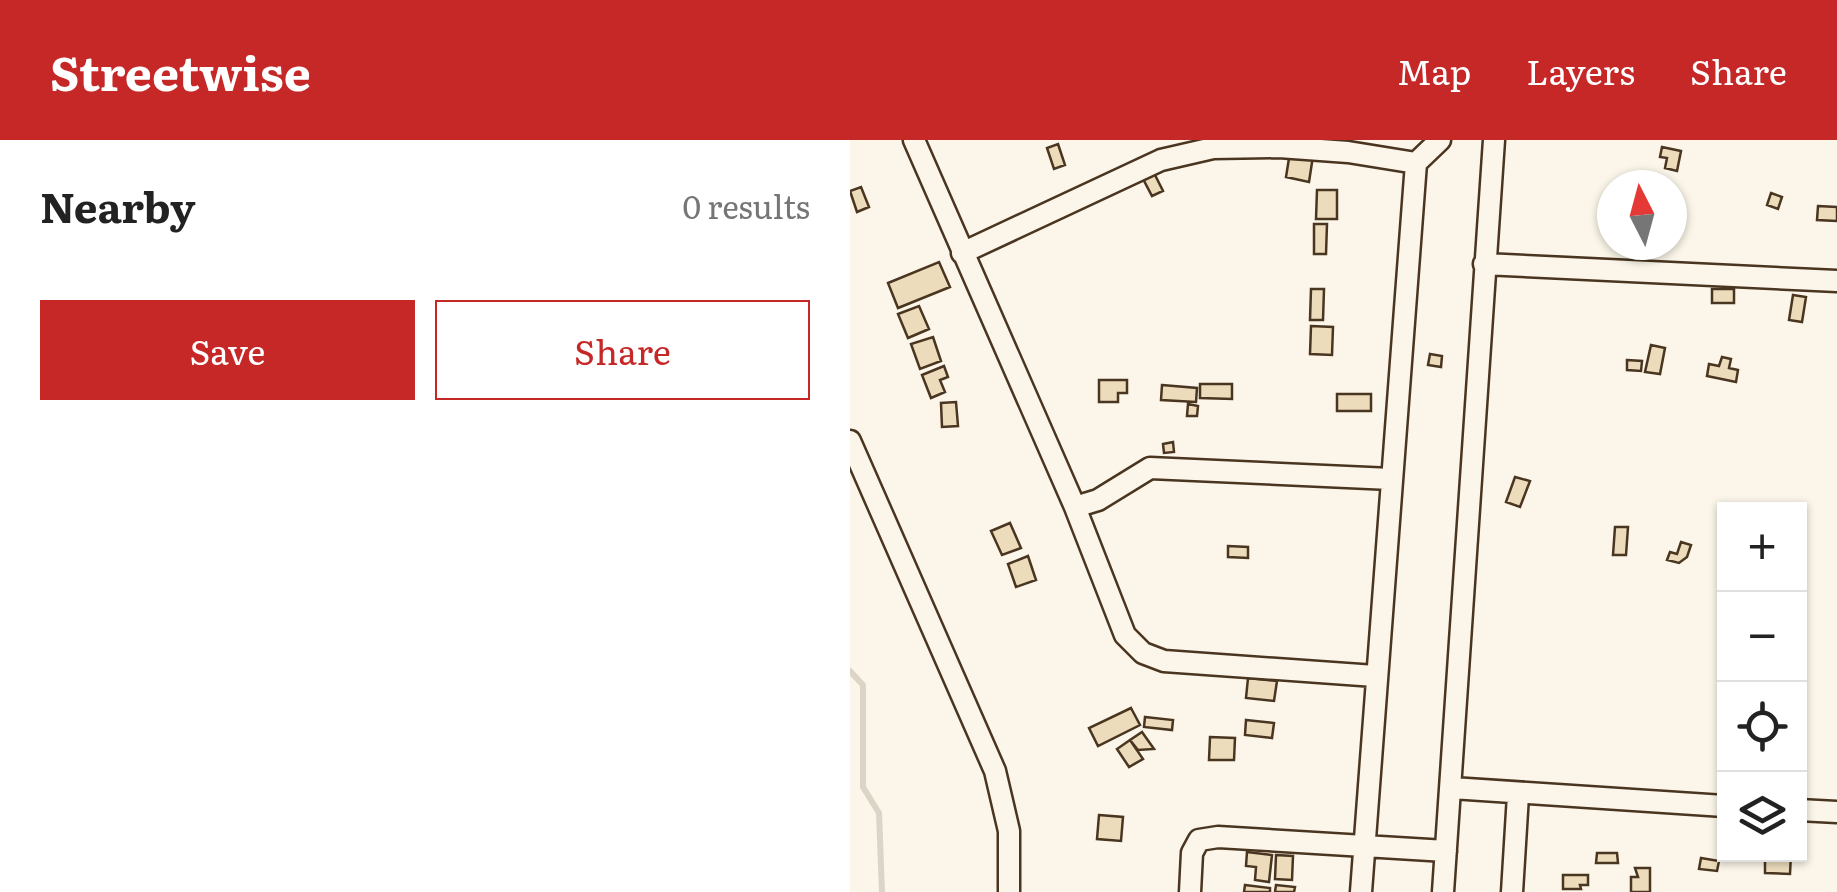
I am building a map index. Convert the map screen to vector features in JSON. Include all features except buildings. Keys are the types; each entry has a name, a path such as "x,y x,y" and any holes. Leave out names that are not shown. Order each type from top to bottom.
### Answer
{"street":[{"path":"914,140 1075,507 1125,635 1143,653 1164,662 1374,676"},
{"path":"1361,892 1374,676 1416,163 1440,140"},
{"path":"1443,892 1494,140"},
{"path":"962,253 1162,160 1213,148 1348,152 1416,163"},
{"path":"1484,264 1837,281"},
{"path":"850,441 995,771 1009,831 1009,892"},
{"path":"1075,507 1098,500 1150,468 1390,480"},
{"path":"1452,788 1717,806"},
{"path":"1512,892 1518,795"},
{"path":"1807,810 1837,812"},
{"path":"1190,892 1192,853 1199,840 1364,844 1446,851"}],"waterway":[{"path":"850,671 863,685 863,787 879,813 882,892"}]}
